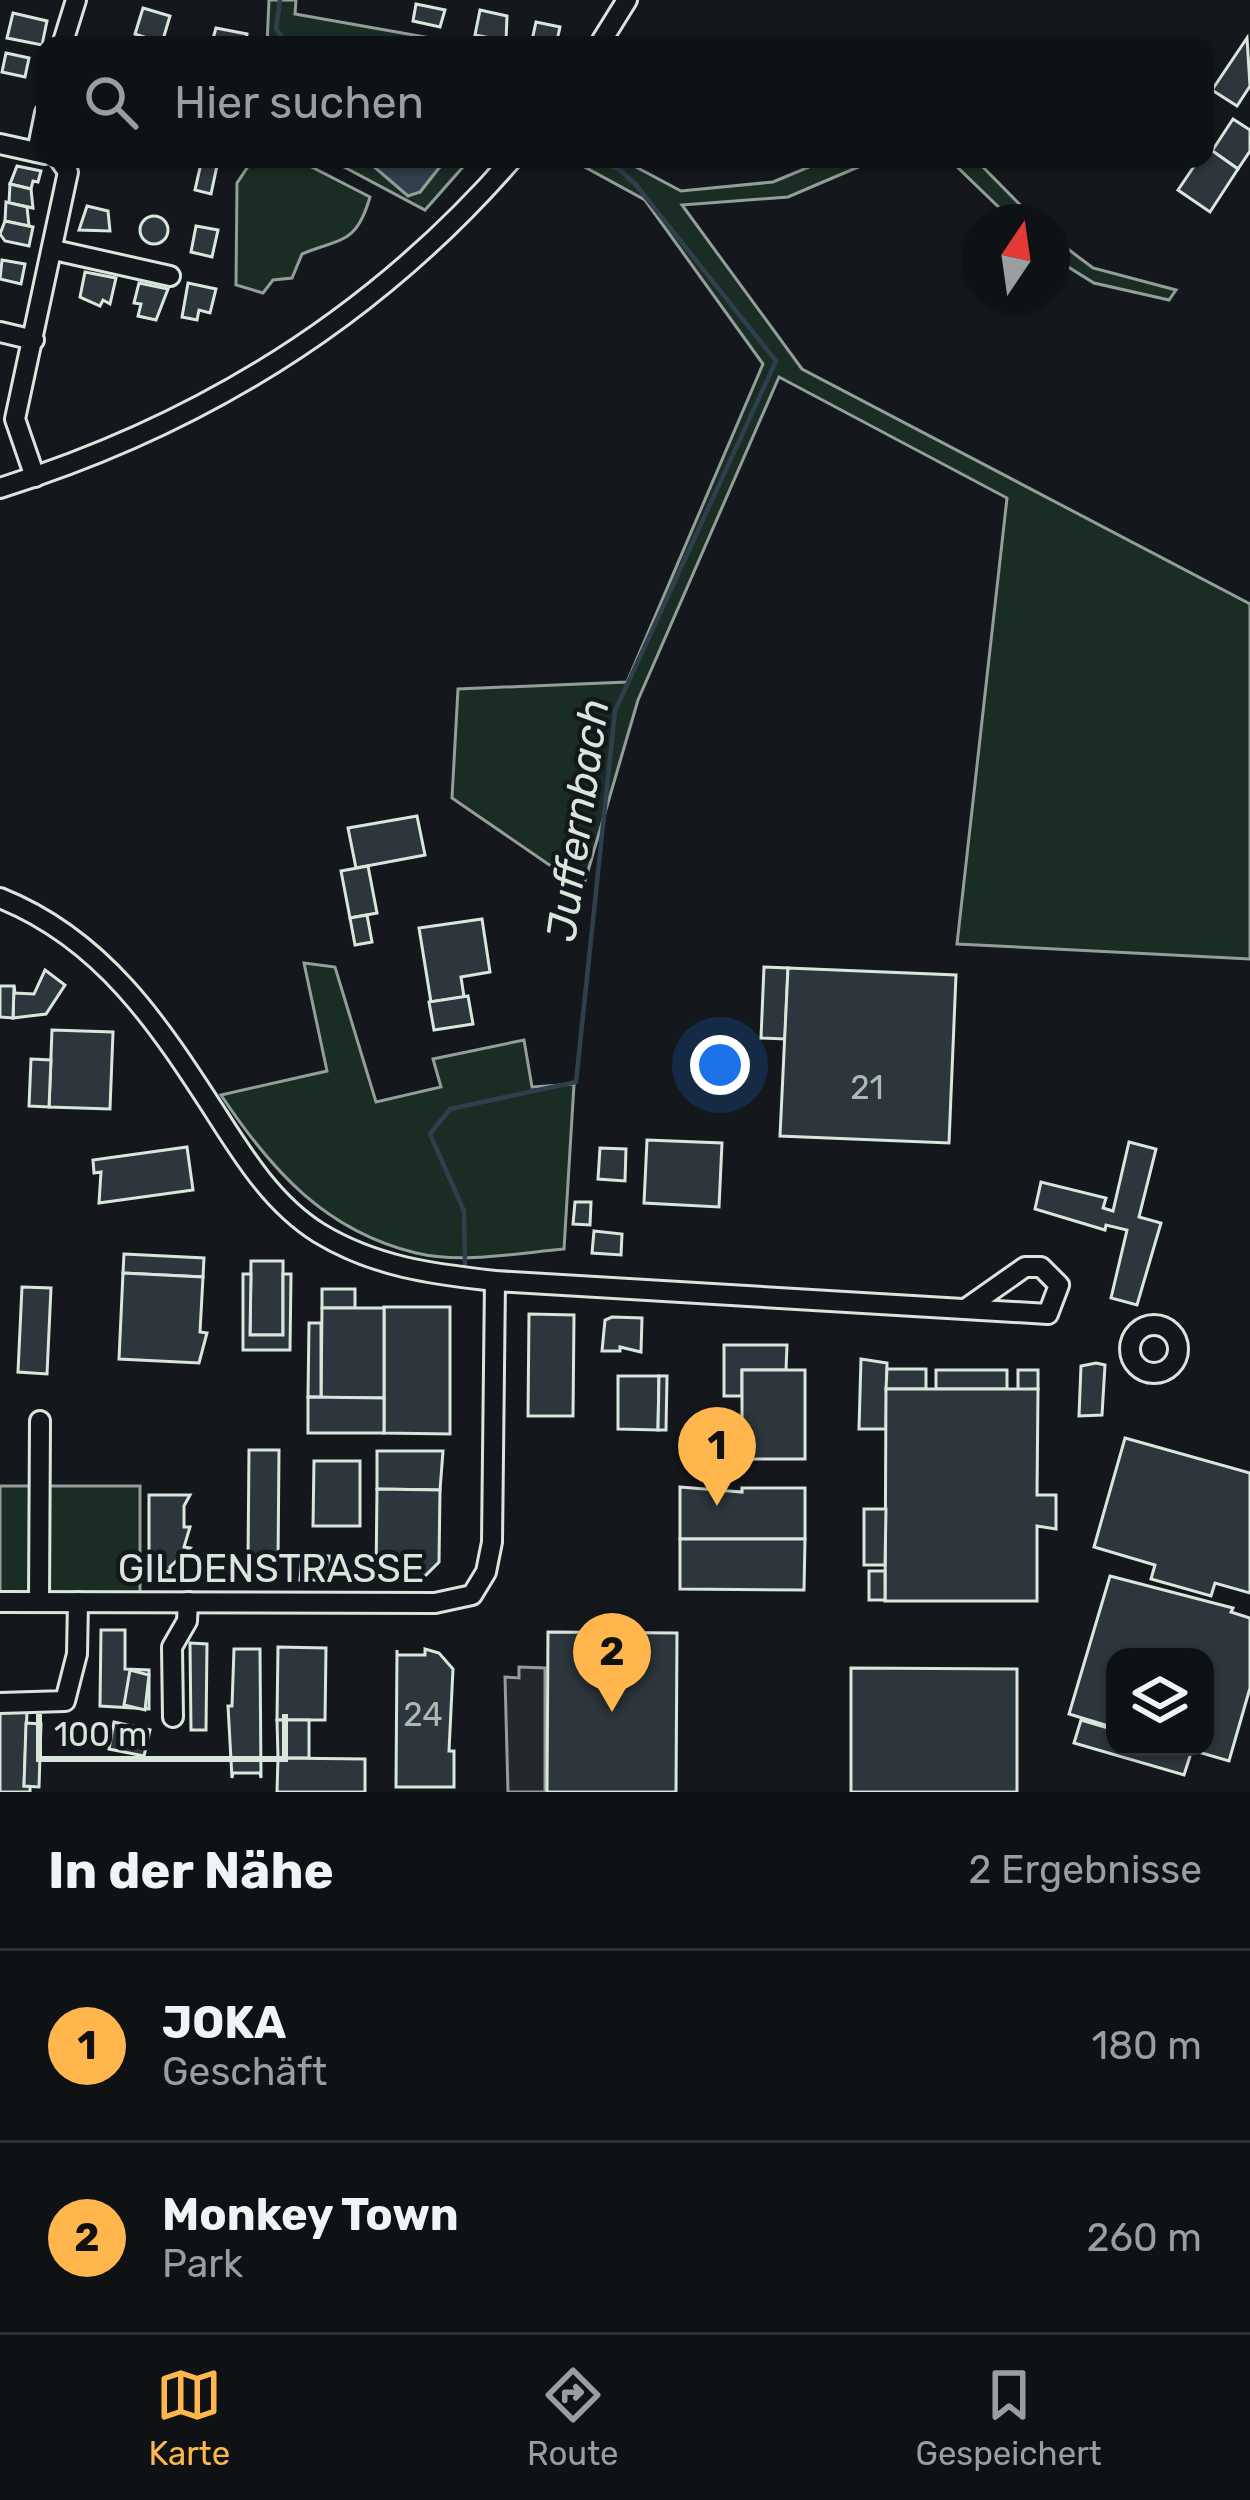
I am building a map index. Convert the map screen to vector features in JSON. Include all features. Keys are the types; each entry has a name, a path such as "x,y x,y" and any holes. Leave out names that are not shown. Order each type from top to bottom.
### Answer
{"street":[{"path":"65,36 76,0"},
{"path":"605,36 627,0"},
{"path":"0,144 36,152"},
{"path":"35,477 15,419 54,250 65,168"},
{"path":"0,488 162,426 272,368 341,321 416,259 503,168"},
{"path":"54,250 170,276"},
{"path":"0,332 34,340"},
{"path":"0,898 44,917 113,970 278,1200 318,1232 410,1272 495,1281 968,1307"},
{"name":"GILDENSTRASSE","path":"0,1602 435,1603 472,1595 486,1572 492,1542 495,1281"},
{"path":"39,1602 40,1421"},
{"path":"0,1703 64,1702 77,1654 78,1602"},
{"path":"173,1717 172,1647 187,1621 188,1602"}],"green space":[{"path":"269,0 296,0 295,14 419,36 267,36"},
{"path":"247,168 314,168 370,197 352,232 302,254 292,278 273,280 263,293 236,285 237,183"},
{"path":"346,168 380,168 420,192 439,168 462,168 425,210"},
{"path":"586,168 638,168 681,191 773,182 806,168 856,168 788,197 682,205 802,369 1250,604 1250,959 957,944 1007,498 779,377 638,700 583,888 452,798 458,689 627,682 763,364 645,200"},
{"path":"958,168 984,168 1019,204 995,204"},
{"path":"1070,251 1093,268 1176,290 1169,300 1094,283 1070,268"},
{"path":"304,963 335,967 376,1102 441,1087 433,1059 524,1040 532,1087 574,1084 564,1249 471,1258 416,1253 354,1230 281,1172 221,1095 327,1071"},
{"path":"0,1486 140,1486 140,1593 0,1593"}],"shaded area":[{"path":"519,1667 545,1668 545,1792 508,1792 505,1677 519,1678"}],"water":[{"path":"375,168 439,168 420,192 408,196"}],"building":[{"path":"416,4 445,10 440,27 413,21"},
{"path":"143,8 170,16 164,36 135,34"},
{"path":"480,10 507,16 506,36 475,35"},
{"path":"13,13 47,21 44,36 36,36 36,44 7,38"},
{"path":"536,22 560,27 558,36 533,36"},
{"path":"216,28 247,34 247,36 214,36"},
{"path":"1247,38 1250,86 1237,106 1214,87"},
{"path":"6,53 29,58 25,77 2,72"},
{"path":"1233,119 1250,130 1250,151 1238,169 1214,148"},
{"path":"1214,152 1238,169 1210,212 1178,190 1193,168 1214,168"},
{"path":"17,166 41,171 31,189 10,184"},
{"path":"200,168 217,168 211,194 195,190"},
{"path":"10,184 31,189 33,208 9,203"},
{"path":"6,202 27,207 29,226 5,221"},
{"path":"87,206 108,211 110,231 79,230"},
{"path":"154,216 164,220 168,230 164,240 154,244 144,240 140,230 144,220"},
{"path":"5,221 33,227 29,246 5,241 0,234"},
{"path":"196,226 218,230 212,257 191,252"},
{"path":"2,260 25,264 21,284 0,279"},
{"path":"85,272 116,278 110,304 103,300 100,306 80,297"},
{"path":"139,283 168,289 156,320 138,316 141,304 134,303"},
{"path":"188,283 216,289 210,313 199,310 197,320 182,317"},
{"path":"417,816 425,855 356,868 348,828"},
{"path":"368,866 377,913 350,918 341,871"},
{"path":"367,915 372,942 355,945 350,918"},
{"path":"482,919 490,972 461,977 464,997 431,1002 419,928"},
{"path":"764,967 788,968 785,1039 761,1038"},
{"path":"788,968 956,975 949,1143 780,1136"},
{"path":"45,970 65,985 46,1014 13,1018 14,986 15,993 34,994"},
{"path":"0,986 14,986 13,1018 0,1017"},
{"path":"468,996 473,1024 434,1030 429,1002"},
{"path":"52,1030 113,1032 110,1109 49,1107"},
{"path":"31,1059 51,1060 49,1107 29,1106"},
{"path":"647,1140 722,1143 719,1207 644,1203"},
{"path":"1129,1142 1156,1149 1139,1217 1161,1223 1137,1305 1111,1298 1127,1230 1106,1225 1105,1230 1035,1209 1041,1182 1106,1198 1103,1208 1113,1211"},
{"path":"187,1147 193,1190 99,1203 101,1172 94,1173 93,1160"},
{"path":"600,1148 626,1149 625,1181 598,1179"},
{"path":"575,1202 591,1202 590,1225 573,1224"},
{"path":"594,1231 622,1234 621,1255 592,1253"},
{"path":"124,1254 204,1258 203,1277 123,1273"},
{"path":"251,1261 283,1261 283,1335 250,1335"},
{"path":"123,1273 203,1277 200,1332 207,1333 199,1363 119,1359"},
{"path":"243,1274 251,1274 250,1335 283,1335 283,1274 291,1274 290,1350 243,1350"},
{"path":"22,1287 51,1288 47,1374 18,1372"},
{"path":"322,1289 355,1289 355,1308 322,1308"},
{"path":"384,1307 450,1307 450,1434 384,1433"},
{"path":"322,1308 384,1308 384,1398 321,1398"},
{"path":"529,1314 574,1315 573,1416 528,1416"},
{"path":"642,1318 641,1352 620,1347 620,1351 602,1351 605,1320"},
{"path":"309,1323 321,1323 321,1397 308,1397"},
{"path":"724,1345 787,1345 786,1370 742,1370 742,1396 724,1396"},
{"path":"861,1359 887,1363 886,1429 859,1429"},
{"path":"1105,1365 1102,1415 1079,1416 1081,1366"},
{"path":"887,1369 926,1369 926,1389 886,1389"},
{"path":"742,1370 805,1370 805,1459 742,1459"},
{"path":"936,1370 1007,1370 1007,1389 936,1389"},
{"path":"1018,1370 1038,1370 1038,1389 1018,1390"},
{"path":"618,1376 659,1376 658,1430 618,1429"},
{"path":"659,1376 667,1376 666,1430 658,1430"},
{"path":"886,1389 1038,1389 1037,1495 1056,1495 1056,1529 1037,1526 1037,1601 885,1601"},
{"path":"308,1397 384,1398 384,1433 308,1433"},
{"path":"1125,1438 1250,1473 1250,1593 1215,1583 1211,1596 1151,1579 1155,1565 1094,1547"},
{"path":"249,1450 279,1450 278,1563 248,1562"},
{"path":"377,1451 443,1451 440,1490 377,1489"},
{"path":"314,1461 360,1461 360,1526 313,1526"},
{"path":"680,1487 742,1492 742,1488 805,1488 805,1539 680,1539"},
{"path":"377,1489 440,1490 439,1562 424,1577 376,1577"},
{"path":"149,1495 190,1495 184,1506 184,1527 190,1527 184,1547 190,1548 170,1567 170,1576 169,1571 149,1575"},
{"path":"864,1509 886,1509 885,1565 864,1565"},
{"path":"680,1539 805,1539 804,1590 680,1589"},
{"path":"302,1556 329,1556 329,1580 300,1580"},
{"path":"869,1571 885,1571 885,1600 869,1600"},
{"path":"1110,1576 1233,1608 1231,1612 1250,1618 1250,1688 1229,1761 1212,1756 1214,1648 1106,1648 1106,1725 1069,1714"},
{"path":"101,1630 125,1630 125,1669 149,1670 149,1709 100,1706"},
{"path":"548,1632 677,1633 676,1792 547,1792"},
{"path":"190,1643 207,1644 206,1730 191,1730"},
{"path":"278,1647 326,1648 325,1720 277,1720"},
{"path":"234,1649 260,1649 261,1778 260,1773 233,1773 232,1778 228,1706 232,1706"},
{"path":"425,1649 439,1653 453,1669 449,1751 454,1751 454,1787 396,1787 397,1650 397,1655 425,1655"},
{"path":"851,1668 1017,1669 1017,1792 851,1792"},
{"path":"130,1670 149,1675 145,1710 124,1705"},
{"path":"0,1710 27,1711 24,1786 30,1786 30,1792 0,1792"},
{"path":"277,1720 309,1720 309,1758 278,1758"},
{"path":"1081,1720 1106,1727 1106,1752 1074,1743"},
{"path":"114,1722 150,1730 144,1756 109,1749"},
{"path":"26,1723 41,1724 39,1787 24,1786"},
{"path":"1119,1756 1190,1756 1184,1775"},
{"path":"278,1758 365,1759 365,1792 277,1792"}],"waterway":[{"name":"Juffernbach","path":"280,0 276,29 282,36"},
{"name":"Juffernbach","path":"465,1264 464,1211 430,1134 450,1109 576,1082 615,711 776,361 636,185 615,168"}],"place":[{"name":"JOKA","path":"717,1506"},
{"name":"Monkey Town","path":"612,1712"}]}
